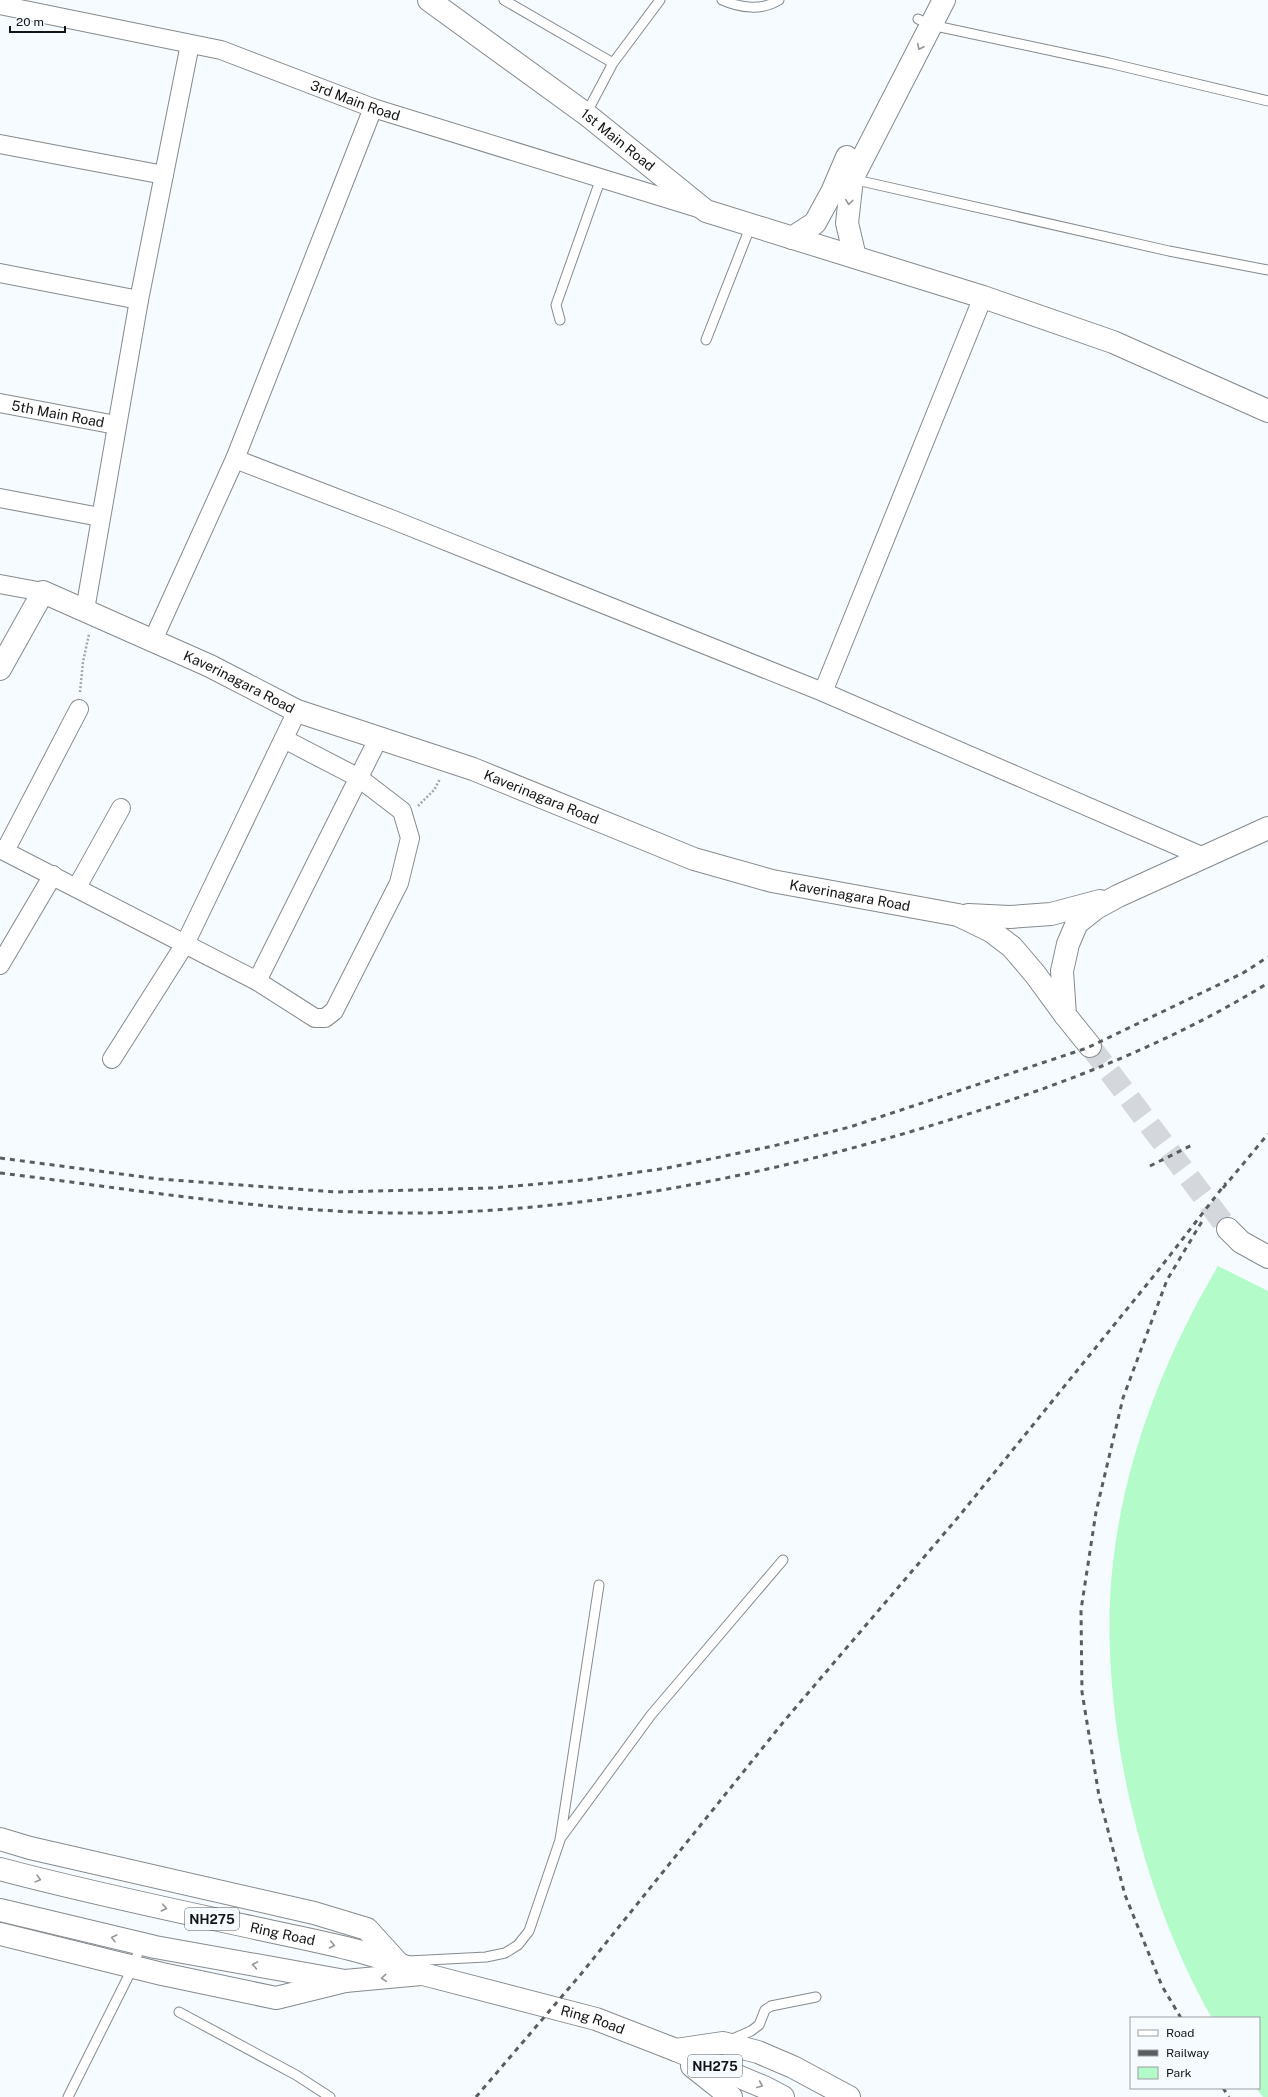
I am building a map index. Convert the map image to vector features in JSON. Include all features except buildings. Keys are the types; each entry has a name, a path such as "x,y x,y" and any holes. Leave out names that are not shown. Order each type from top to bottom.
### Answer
{"main road":[{"name":"1st Main Road","path":"429,0 586,114 706,211 792,238 823,246 983,297 1113,342 1268,411"},
{"path":"792,238 815,223 832,192 845,162 925,15 944,0"},
{"path":"855,257 847,223 852,179 925,15"},
{"path":"0,669 43,592"},
{"name":"Kaverinagara Road","path":"43,592 153,640 297,711 472,769 694,859 772,881 958,915 991,931 1012,947 1035,974 1065,1016 1090,1046"},
{"path":"1065,1016 1062,971 1068,944 1077,923 1096,908 1118,896 1206,858 1268,828"},
{"path":"958,915 1010,918 1051,914 1118,896"},
{"path":"1228,1229 1241,1242 1268,1257"},
{"path":"0,1839 30,1848 314,1913 367,1929 397,1962"},
{"name":"Ring Road","path":"0,1869 61,1885 347,1949 397,1962 423,1974 596,2019 676,2050 766,2088 783,2097"},
{"name":"Ring Road","path":"0,1910 141,1944 346,1981 423,1974"},
{"path":"0,1934 133,1967 276,1998 346,1981"},
{"name":"Ring Road","path":"646,2039 700,2071 731,2097"},
{"path":"676,2050 724,2043 758,2052 793,2067 849,2097"}],"street":[{"name":"3rd Main Road","path":"0,5 221,50 373,108 706,211"},
{"path":"91,612 100,517 139,300 190,44"},
{"path":"153,640 235,459 373,108"},
{"path":"0,144 164,175"},
{"path":"0,273 139,300"},
{"path":"823,692 983,297"},
{"name":"5th Main Road","path":"0,403 116,426"},
{"path":"235,459 391,519 823,692 1206,858"},
{"path":"0,498 100,517"},
{"name":"Kaverinagara Road","path":"0,584 43,592"},
{"path":"79,709 2,850 77,887 257,981 315,1018 326,1018 334,1011 399,883 410,838 402,811 359,778 284,739"},
{"path":"112,1059 185,944 297,711"},
{"path":"257,981 379,737"},
{"path":"77,887 121,808"},
{"path":"0,965 53,875"}],"lane":[{"path":"504,0 613,63"},
{"path":"586,114 613,63 660,0"},
{"path":"722,0 733,5 756,8 779,0"},
{"path":"925,15 1109,63 1268,101"},
{"path":"560,320 556,305 601,178"},
{"path":"852,179 1169,252 1268,270"},
{"path":"706,340 751,225"},
{"path":"560,1840 651,1715 783,1560"},
{"path":"397,1962 486,1957 505,1953 518,1945 529,1931 560,1840 600,1585"},
{"path":"68,2097 133,1967 141,1944"},
{"path":"724,2043 751,2031 759,2025 765,2010 771,2006 816,1997"},
{"path":"179,2012 296,2075 330,2097"}],"path":[{"path":"79,709 83,662 91,612"},
{"path":"405,821 434,790 449,762"}],"green space":[{"path":"1218,1266 1268,1291 1268,2097 1263,2097 1257,2089 1260,2089 1260,2017 1211,2017 1187,1970 1165,1919 1147,1864 1132,1808 1120,1750 1113,1693 1110,1637 1111,1583 1116,1541 1124,1499 1146,1418 1161,1379 1197,1303"}],"tunnel":[{"path":"1090,1046 1228,1229"}],"railway":[{"path":"0,1158 159,1179 336,1192 492,1188 584,1180 667,1168 773,1146 850,1127 1087,1048 1243,973 1268,957"},
{"path":"0,1173 265,1206 372,1213 425,1213 488,1210 551,1205 614,1197 677,1187 801,1161 923,1128 968,1114 1057,1084 1100,1067 1186,1028 1227,1007 1268,983"},
{"path":"1223,1188 1268,1134"},
{"path":"1150,1166 1192,1145"},
{"path":"476,2097 581,1974 785,1720 960,1515 1157,1272 1226,1183"},
{"path":"1180,2017 1162,1986 1125,1895 1099,1796 1082,1692 1081,1610 1096,1512 1123,1398 1167,1280 1204,1218"},
{"path":"1224,2089 1229,2097"}]}
